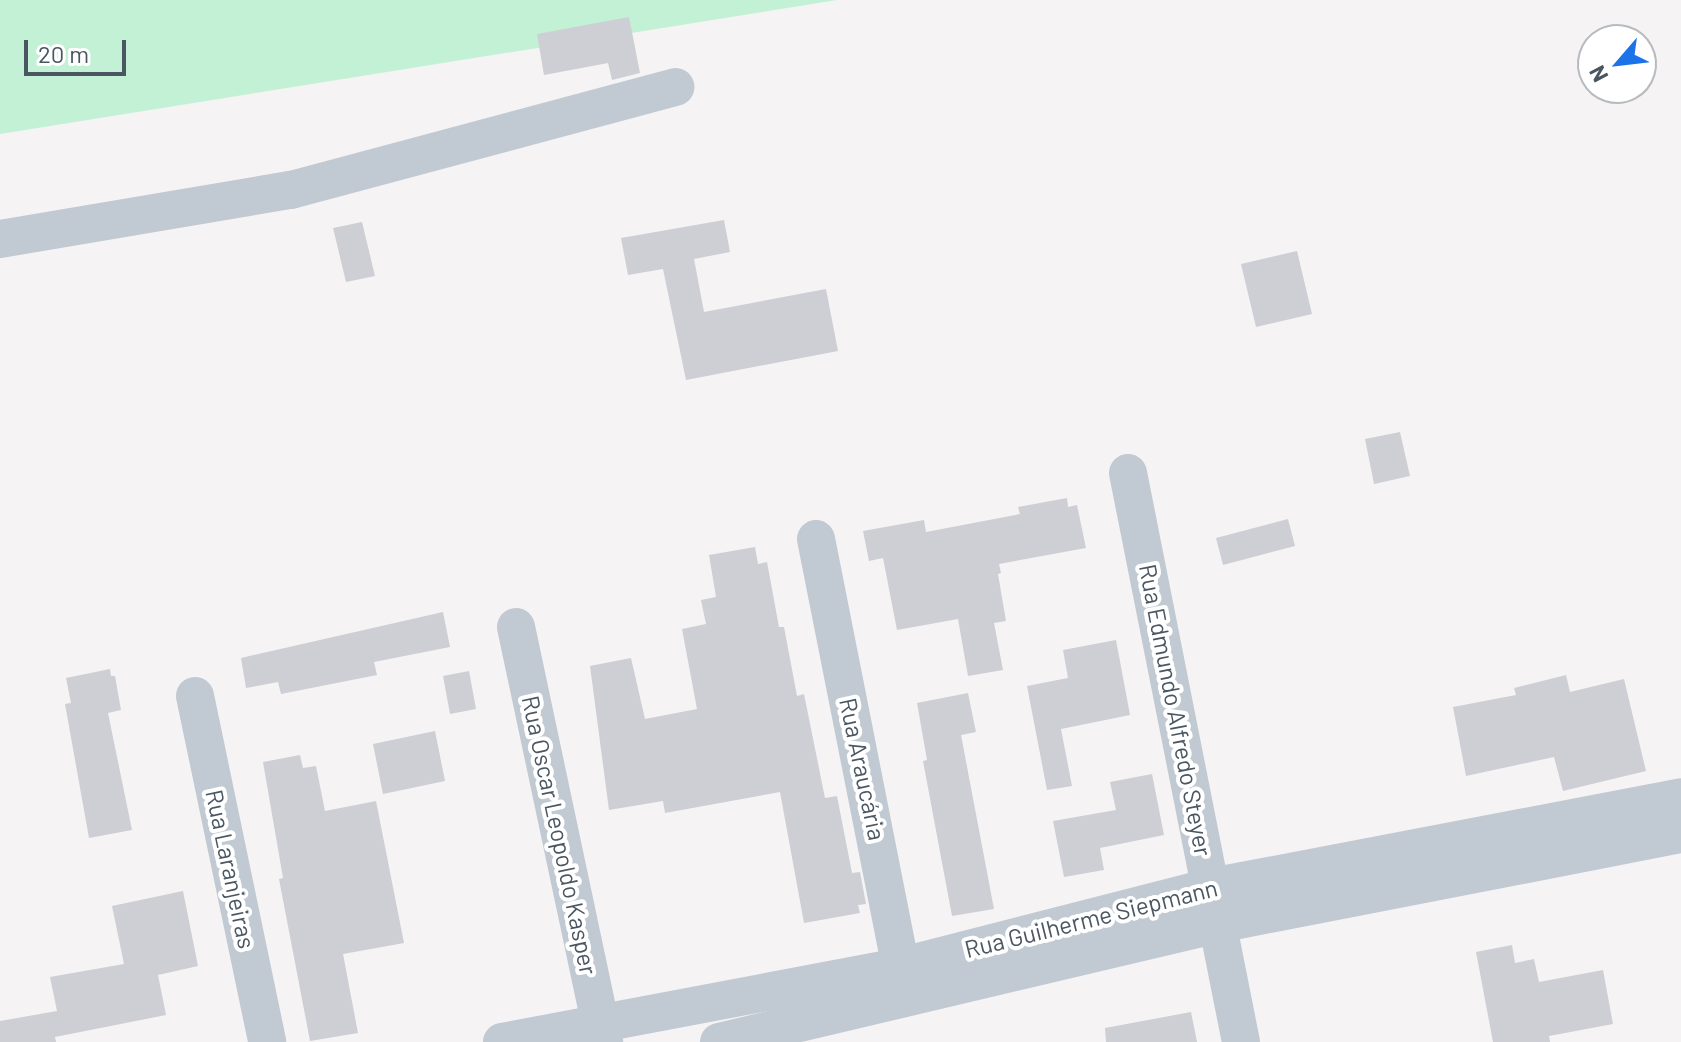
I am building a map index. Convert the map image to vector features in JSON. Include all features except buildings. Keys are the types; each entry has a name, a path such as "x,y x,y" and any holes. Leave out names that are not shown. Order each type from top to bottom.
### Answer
{"street":[{"path":"0,239 291,190 675,87"},
{"name":"Rua Edmundo Alfredo Steyer","path":"1128,473 1241,1042"},
{"name":"Rua Araucária","path":"816,539 905,982"},
{"name":"Rua Oscar Leopoldo Kasper","path":"516,627 602,1033"},
{"name":"Rua Laranjeiras","path":"195,696 267,1042"},
{"name":"Rua Guilherme Siepmann","path":"719,1042 1211,887 1681,797"},
{"name":"Rua Guilherme Siepmann","path":"502,1042 602,1033 905,982 1681,834"}],"green space":[{"path":"0,0 837,0 0,134"}]}
